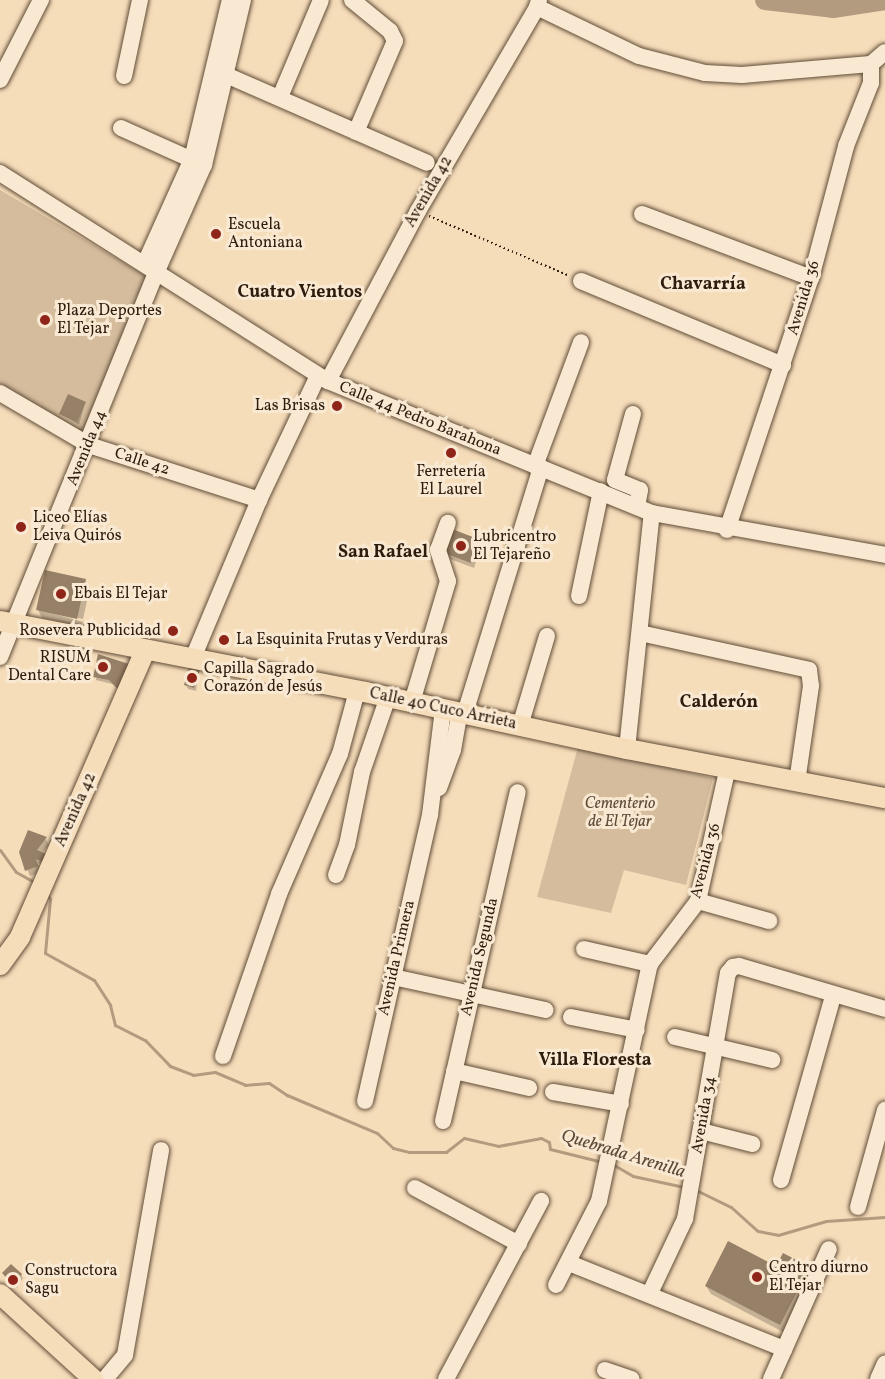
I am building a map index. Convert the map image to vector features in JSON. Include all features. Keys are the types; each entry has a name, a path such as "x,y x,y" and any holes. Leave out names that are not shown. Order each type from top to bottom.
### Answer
{"main road":[{"name":"Calle 40 Cuco Arrieta","path":"7,622 145,651 193,658 388,697 627,749 885,798"},
{"name":"Avenida 42","path":"0,965 20,937 145,651"},
{"path":"0,1294 93,1379"}],"street":[{"path":"0,80 41,0"},
{"path":"124,76 141,0"},
{"path":"198,162 230,0"},
{"path":"198,162 226,75 243,0"},
{"path":"280,97 321,0"},
{"path":"352,0 390,31 395,41 356,132"},
{"path":"538,4 639,56 705,73 742,75 871,64 885,52"},
{"name":"Avenida 42","path":"193,658 259,500 323,378 538,4"},
{"name":"Avenida 36","path":"727,530 812,278 846,146 871,83 871,64"},
{"path":"226,75 427,163"},
{"path":"121,128 198,162"},
{"name":"Avenida 44","path":"0,657 7,622 89,445 151,267 198,162"},
{"name":"Calle 44 Pedro Barahona","path":"0,173 323,378 644,510 727,530 884,550"},
{"path":"642,214 812,278"},
{"path":"581,281 783,364"},
{"name":"Avenida Primera","path":"365,1101 456,711 581,342"},
{"name":"Calle 42","path":"0,393 89,445 259,500"},
{"path":"627,749 640,633 644,510 640,490 615,480 633,414"},
{"path":"579,596 601,491"},
{"path":"412,702 448,581 438,550 448,523"},
{"path":"640,633 797,665 808,670 811,686 797,782"},
{"path":"520,726 547,636"},
{"path":"223,1056 283,883 340,754 357,691"},
{"path":"336,875 347,846 362,772 388,697"},
{"name":"Avenida 36","path":"556,1285 570,1263 599,1201 650,964 698,901 728,767"},
{"name":"Avenida Segunda","path":"442,1121 518,792"},
{"path":"698,901 769,921"},
{"path":"584,949 650,964"},
{"name":"Avenida 34","path":"650,1293 685,1219 732,967 739,966 833,996"},
{"path":"393,977 545,1010"},
{"path":"781,1180 833,996 885,1009"},
{"path":"571,1017 637,1030"},
{"path":"675,1036 772,1060"},
{"path":"454,1071 529,1088"},
{"path":"553,1092 621,1104"},
{"path":"858,1207 885,1110"},
{"path":"701,1131 752,1144"},
{"path":"105,1379 125,1355 161,1150"},
{"path":"415,1188 519,1244"},
{"path":"446,1379 541,1201"},
{"path":"771,1379 829,1249"},
{"path":"570,1263 650,1293 784,1349"},
{"path":"878,1379 885,1364"},
{"path":"605,1370 631,1379"}],"path":[{"path":"418,211 581,281"}],"green space":[{"name":"Plaza Deportes El Tejar","path":"0,190 148,277 82,434 0,386"},
{"name":"Cementerio de El Tejar","path":"578,747 713,778 686,885 624,870 611,913 537,897"}],"building":[{"path":"68,394 86,402 77,422 59,414"},
{"name":"Lubricentro El Tejareño","path":"452,529 478,539 471,563 444,553"},
{"name":"Ebais El Tejar","path":"45,570 86,579 77,619 36,610"},
{"path":"98,654 132,665 119,690 109,680 93,677"},
{"name":"Capilla Sagrado Corazón de Jesús","path":"189,667 200,670 194,688 184,685"},
{"path":"28,830 47,837 37,850 46,854 43,862 36,859 38,866 25,871 19,852"},
{"name":"Centro diurno El Tejar","path":"728,1241 776,1266 783,1253 810,1267 780,1325 705,1286"},
{"name":"Constructora Sagu","path":"11,1264 22,1274 14,1286 2,1273"}],"waterway":[{"path":"765,0 833,8 885,0"},
{"name":"Quebrada Arenilla","path":"0,850 16,872 36,883"},
{"name":"Quebrada Arenilla","path":"47,893 50,899 45,953 94,980 110,1005 115,1025 145,1040 170,1066 193,1075 215,1072 245,1085 269,1083 287,1095 377,1133 393,1148 409,1152 446,1152 464,1138 498,1146 541,1138 549,1142 550,1149 602,1162"},
{"name":"Quebrada Arenilla","path":"614,1165 633,1176 684,1187"},
{"name":"Quebrada Arenilla","path":"696,1190 731,1207 758,1231 778,1235 826,1221 885,1217"}],"place":[{"name":"Escuela Antoniana","path":"216,234"},
{"name":"Plaza Deportes El Tejar","path":"45,320"},
{"name":"Las Brisas","path":"337,406"},
{"name":"Ferretería El Laurel","path":"451,453"},
{"name":"Liceo Elías Leiva Quirós","path":"21,527"},
{"name":"Lubricentro El Tejareño","path":"461,546"},
{"name":"Ebais El Tejar","path":"61,594"},
{"name":"Rosevera Publicidad","path":"173,631"},
{"name":"La Esquinita Frutas y Verduras","path":"224,640"},
{"name":"RISUM Dental Care","path":"103,667"},
{"name":"Capilla Sagrado Corazón de Jesús","path":"192,678"},
{"name":"Centro diurno El Tejar","path":"757,1277"},
{"name":"Constructora Sagu","path":"13,1280"}],"district":[{"name":"Chavarría","path":"703,285"},
{"name":"Cuatro Vientos","path":"300,293"},
{"name":"San Rafael","path":"383,553"},
{"name":"Calderón","path":"719,703"},
{"name":"Villa Floresta","path":"595,1061"}]}
